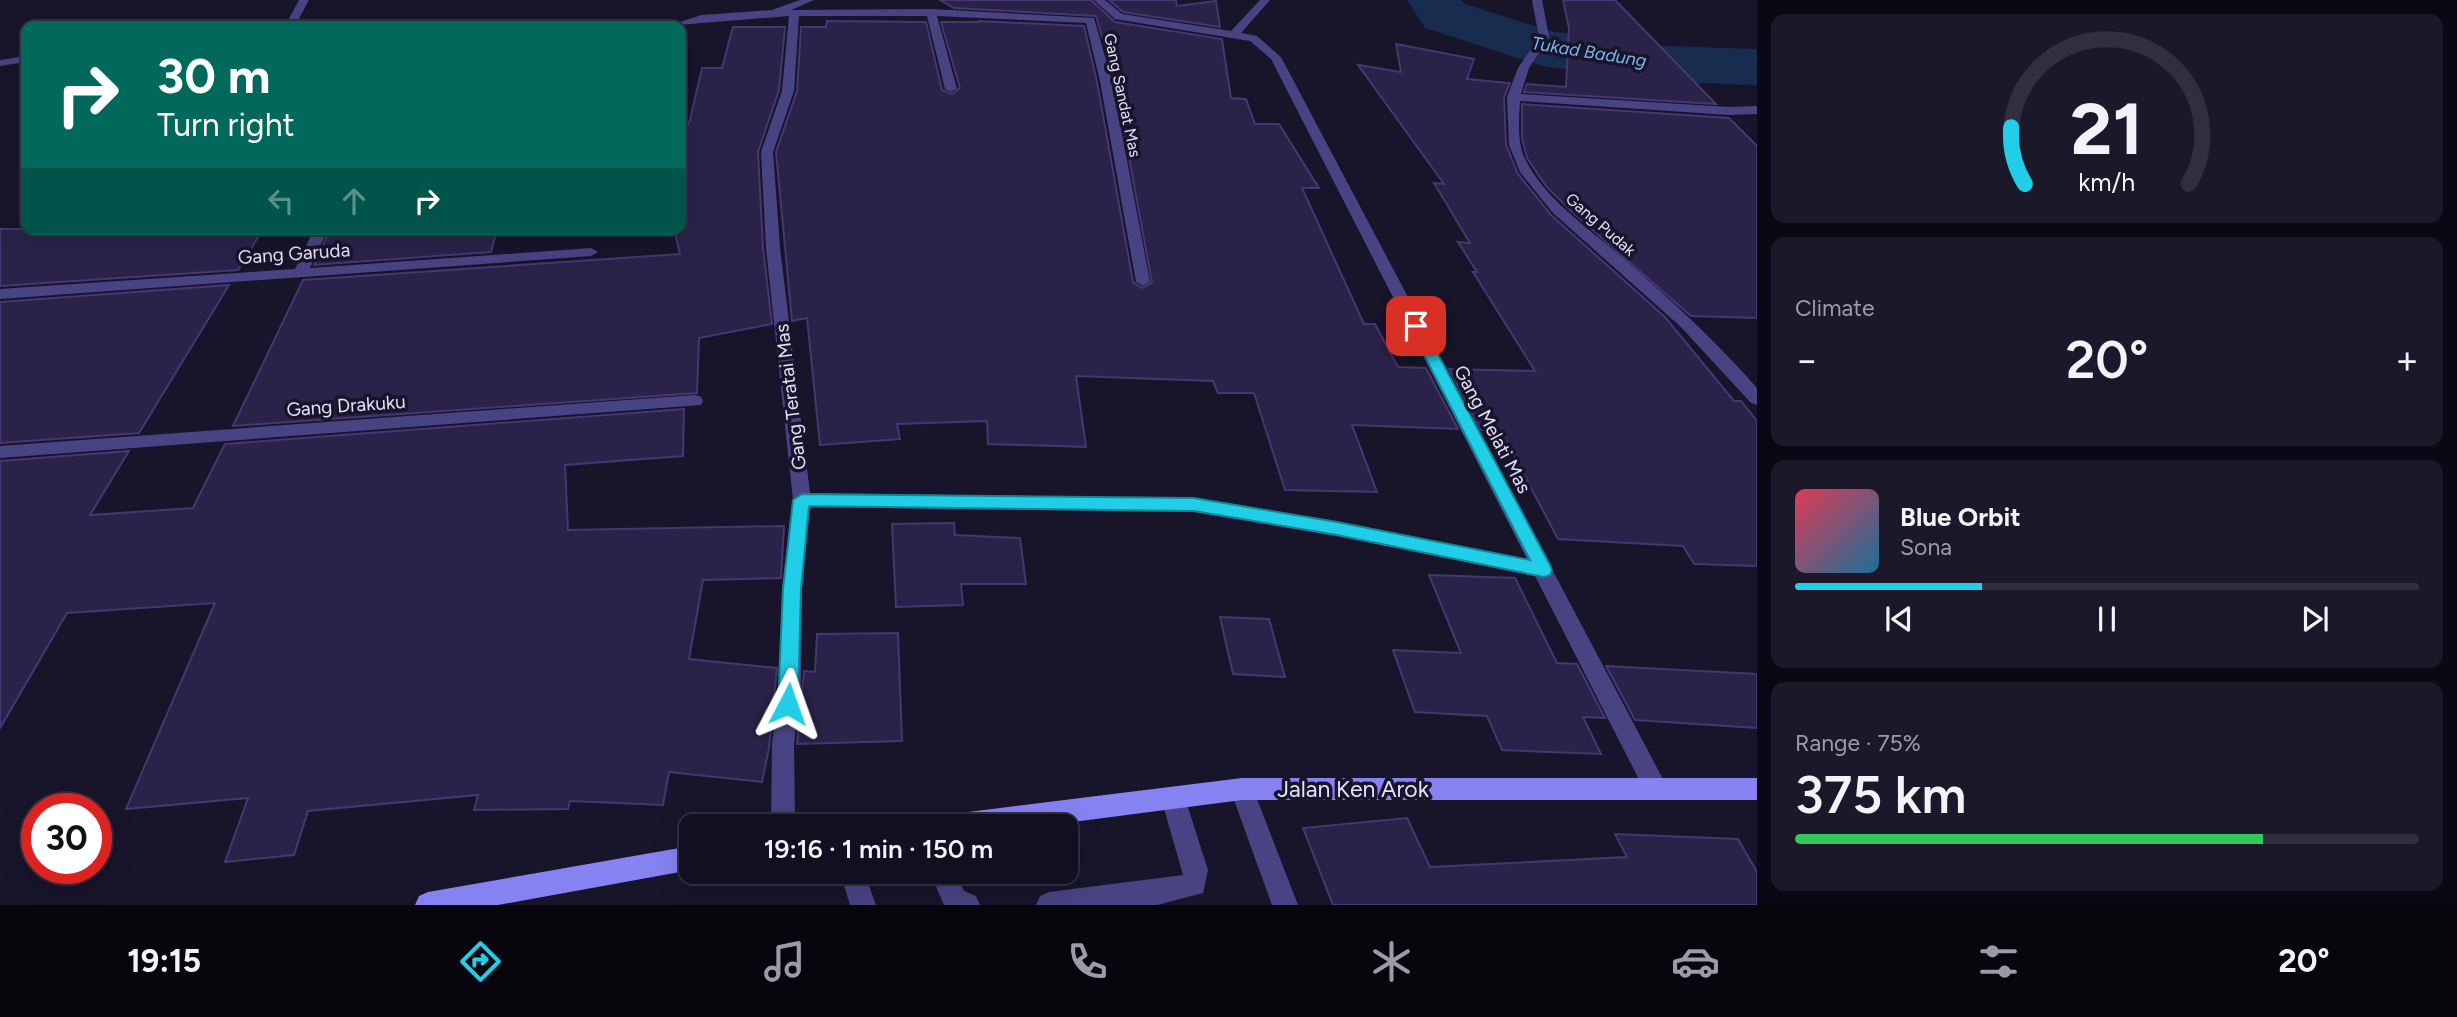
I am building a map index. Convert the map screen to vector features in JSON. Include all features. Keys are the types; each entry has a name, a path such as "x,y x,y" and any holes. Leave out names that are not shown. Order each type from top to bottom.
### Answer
{"street":[{"path":"293,21 304,0"},
{"path":"686,23 773,12 809,0"},
{"name":"Gang Melati Mas","path":"1099,0 1119,17 1235,33 1253,38 1276,57 1656,789"},
{"path":"1235,33 1265,0"},
{"name":"Gang Pudak","path":"1536,0 1544,37 1527,57 1513,97 1517,155 1532,182 1561,214 1608,252 1728,364 1757,399"},
{"name":"Gang Sandat Mas","path":"773,12 931,12 1090,20 1106,81 1143,282"},
{"path":"931,12 951,89"},
{"name":"Gang Teratai Mas","path":"783,814 783,744 790,684 792,589 802,500 773,248 766,152 788,91 794,14"},
{"path":"0,63 21,60"},
{"path":"1513,97 1754,113"},
{"path":"301,272 318,235"},
{"name":"Gang Garuda","path":"0,293 591,252"},
{"name":"Gang Drakuku","path":"0,452 695,401"},
{"path":"802,500 1194,505 1337,529 1544,570"},
{"path":"1242,789 1285,905"},
{"name":"Jalan Ken Arok","path":"1047,814 1242,789 1757,789"},
{"path":"1049,905 1170,891 1194,884 1196,870 1173,798"},
{"path":"428,905 679,860"},
{"path":"856,884 863,905"},
{"path":"948,884 955,900 967,905"}],"building":[{"path":"940,0 1091,0 1115,22 1222,39 1231,98 1246,99 1255,124 1279,124 1319,188 1302,188 1364,324 1375,324 1398,367 1426,368 1458,429 1352,425 1377,492 1285,490 1254,393 1218,393 1213,381 1076,376 1086,447 988,444 987,421 897,424 900,439 820,445 807,318 792,321 776,152 797,91 801,27 826,27 827,21 926,22 942,90 952,94 960,88 941,22 1084,26 1097,82 1133,282 1142,288 1152,283 1115,81 1096,16 954,8"},
{"path":"1109,0 1176,0 1177,6 1216,1 1220,27 1123,12"},
{"path":"1563,0 1615,0 1716,104 1524,92 1527,84 1566,87 1569,28"},
{"path":"733,27 785,27 779,90 758,152 763,248 772,324 699,338 697,393 233,426 303,280 680,254 675,235 686,235 686,128 702,68 722,68"},
{"path":"1396,44 1474,59 1467,79 1510,83 1504,97 1506,145 1518,174 1551,215 1665,317 1734,401 1741,401 1757,421 1757,566 1694,564 1683,546 1558,539 1501,431 1481,430 1449,369 1535,371 1473,272 1477,272 1458,242 1470,243 1434,183 1444,184 1358,65 1401,72"},
{"path":"1522,104 1729,118 1757,146 1757,318 1691,316 1571,211 1546,186 1527,158 1522,138"},
{"path":"0,229 21,229 21,235 259,235 238,270 0,286"},
{"path":"327,235 495,235 491,252 314,265"},
{"path":"229,285 139,433 0,443 0,302"},
{"path":"684,409 683,456 565,465 568,530 784,526 781,578 703,580 689,659 777,668 769,748 762,782 669,772 663,805 570,801 568,809 474,810 478,795 308,811 294,855 225,862 248,798 126,809 215,603 67,613 0,728 0,461 129,451 90,515 193,508 225,444"},
{"path":"954,523 955,535 1020,538 1026,584 961,584 963,605 896,607 892,524"},
{"path":"1429,575 1515,578 1557,663 1577,664 1605,718 1583,717 1601,754 1502,750 1487,716 1415,712 1393,650 1461,653"},
{"path":"1220,617 1269,619 1285,677 1233,674"},
{"path":"898,633 902,741 797,744 804,671 815,672 817,634"},
{"path":"1606,666 1757,674 1757,728 1635,720"},
{"path":"1407,818 1430,867 1627,857 1615,834 1738,839 1757,872 1757,905 1333,905 1303,828"}],"waterway":[{"name":"Tukad Badung","path":"1434,0 1445,16 1542,48 1666,64 1757,67"}],"route":[{"path":"788,704 792,589 802,500 1194,505 1337,529 1544,570 1416,326"}]}
